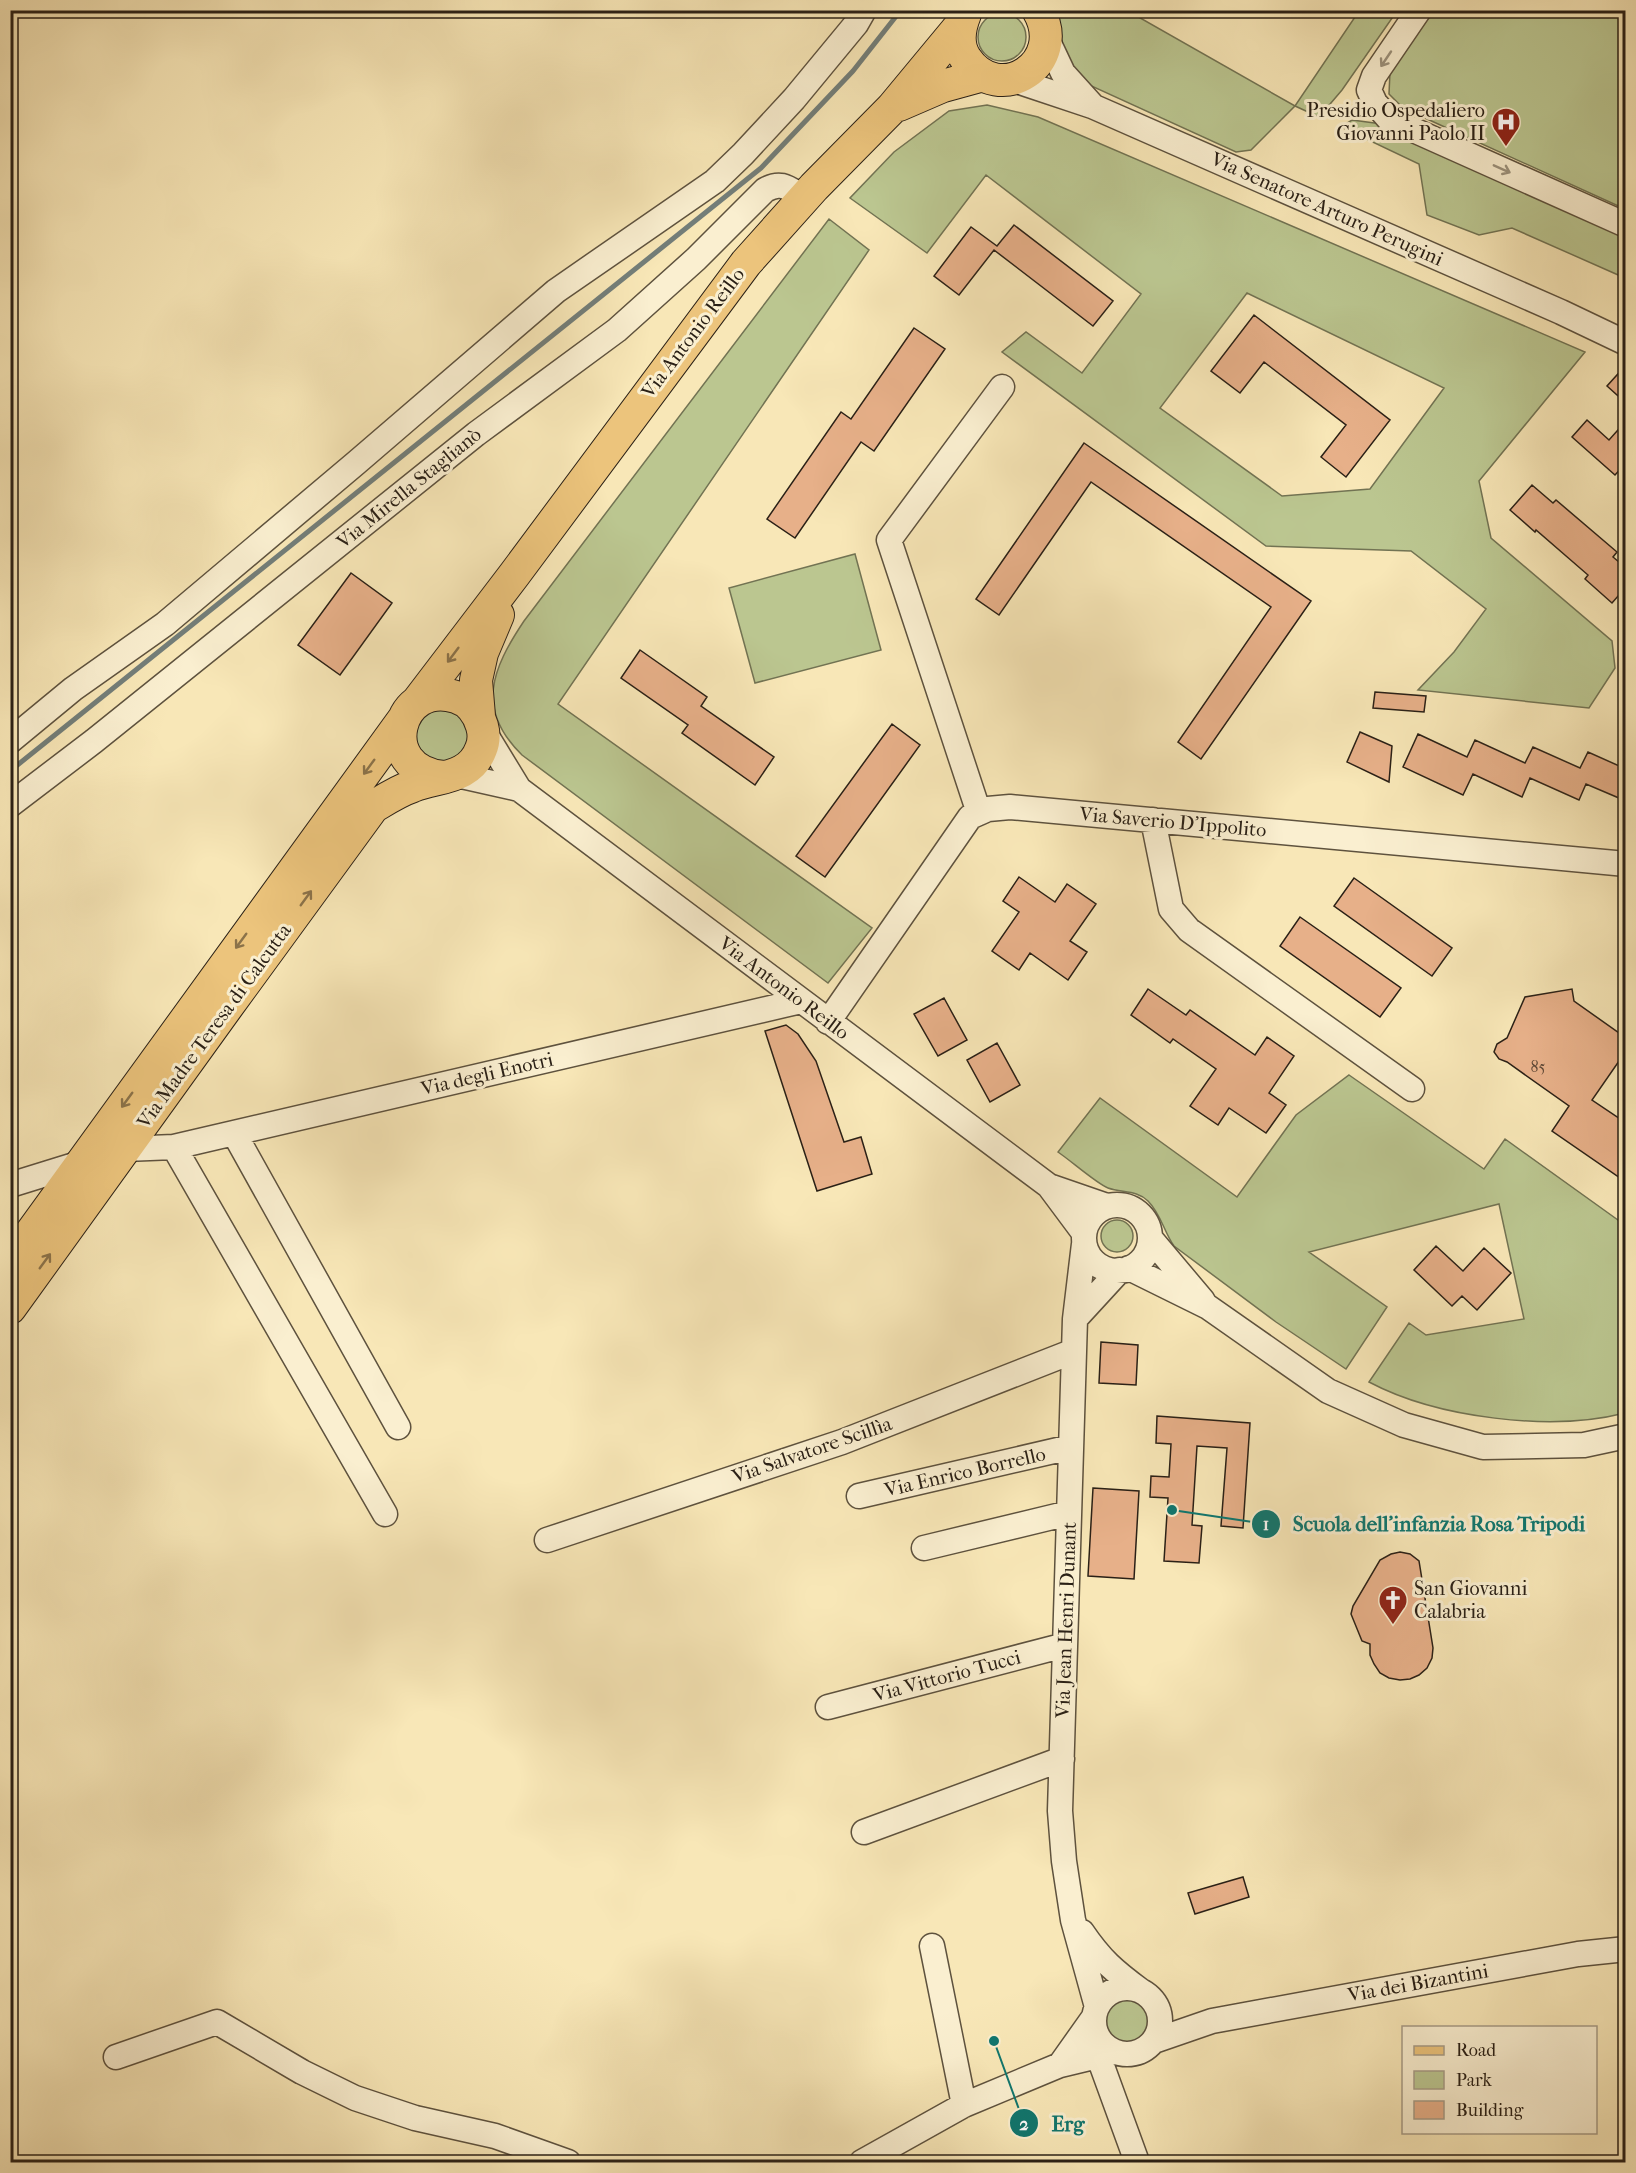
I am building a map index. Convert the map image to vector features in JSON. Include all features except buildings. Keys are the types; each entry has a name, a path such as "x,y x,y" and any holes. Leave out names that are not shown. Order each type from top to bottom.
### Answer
{"main road":[{"name":"Via Antonio Reillo","path":"411,710 746,263 804,198 892,108 964,18"},
{"path":"964,18 959,41 963,55 972,67 997,77"},
{"name":"Via Antonio Reillo","path":"892,108 943,86 1025,74 1036,65 1044,53 1041,18"},
{"name":"Via Antonio Reillo","path":"481,723 476,680 482,653 514,575"},
{"path":"445,694 459,698 470,705 481,723 483,744 478,757 469,767 450,776 430,776 417,769 408,759 401,740 400,733 411,710 431,695 445,694"},
{"name":"Via Madre Teresa di Calcutta","path":"10,1262 411,710"},
{"name":"Via Madre Teresa di Calcutta","path":"10,1308 373,807 404,789 450,776"}],"street":[{"path":"10,741 73,689 165,624 556,291 715,181 794,99 856,24 864,10"},
{"path":"1419,10 1374,76 1369,90 1375,103 1389,119 1626,225"},
{"name":"Via Senatore Arturo Perugini","path":"1041,18 1063,73 1092,106"},
{"name":"Via Senatore Arturo Perugini","path":"997,77 1092,106 1561,312 1626,343"},
{"name":"Via Mirella Staglianò","path":"10,805 94,741 476,434 617,330 696,259 765,190 779,184 804,198"},
{"name":"Via Senatore Arturo Perugini","path":"1561,312 1626,336"},
{"path":"828,1022 970,817 979,813 889,540 1002,387"},
{"name":"Via Antonio Reillo","path":"481,723 519,789 1049,1186 1107,1206"},
{"name":"Via Antonio Reillo","path":"450,776 519,789"},
{"name":"Via Saverio D'Ippolito","path":"979,813 988,809 1010,807 1626,864"},
{"path":"1153,820 1171,909 1188,930 1412,1089"},
{"name":"Via degli Enotri","path":"125,1149 174,1147 801,1001"},
{"path":"234,1133 398,1427"},
{"path":"174,1147 385,1514"},
{"path":"10,1185 81,1163"},
{"name":"Via Antonio Reillo","path":"1049,1186 1084,1239"},
{"path":"1075,1319 1124,1269 1144,1257 1150,1238 1149,1228 1137,1211 1128,1206 1117,1204 1107,1206 1091,1216 1084,1239 1089,1255 1097,1264 1108,1269 1124,1269 1208,1307 1328,1390 1404,1425 1483,1447 1584,1445 1626,1436"},
{"path":"1150,1238 1208,1307"},
{"name":"Via Jean Henri Dunant","path":"1084,1239 1075,1319 1060,1811 1064,1861 1074,1920 1113,2037 1112,2095 1137,2163"},
{"name":"Via Salvatore Scillìa","path":"547,1540 842,1442 1074,1351"},
{"name":"Via Enrico Borrello","path":"859,1496 1071,1447"},
{"path":"924,1548 1069,1513"},
{"name":"Via Vittorio Tucci","path":"828,1707 1065,1645"},
{"path":"864,1832 1062,1759"},
{"name":"Via Jean Henri Dunant","path":"1074,1920 1099,1956 1116,1973 1147,1996"},
{"path":"932,1946 964,2105"},
{"name":"Via dei Bizantini","path":"862,2163 964,2105 1060,2066 1113,2037 1578,1954 1626,1948"},
{"path":"1060,2066 1113,2037 1158,2031 1160,2019 1157,2009 1147,1996 1133,1989 1122,1988 1103,1998 1113,2037 1112,2095"},
{"name":"Via dei Bizantini","path":"1147,1996 1184,2014 1212,2021"},
{"path":"116,2057 217,2022 302,2072 355,2098 415,2118 495,2136 568,2163"}],"green space":[{"path":"1058,11 1128,11 1295,106 1251,150 1236,152 1087,84 1070,64 1056,26"},
{"path":"1359,11 1397,11 1342,90 1319,117 1295,106"},
{"path":"1433,11 1625,11 1625,209 1403,108 1389,94 1390,72"},
{"path":"1002,13 1019,20 1026,37 1019,54 1002,61 985,54 978,37 985,20"},
{"path":"987,105 1038,117 1585,352 1479,481 1491,538 1612,641 1615,668 1589,708 1418,690 1454,652 1486,609 1411,551 1266,546 1002,352 1026,332 1082,373 1141,294 986,175 927,253 850,198 894,152 949,111","holes":["1247,293 1444,388 1370,489 1282,496 1160,408"]},
{"path":"1352,120 1382,124 1625,236 1625,278 1512,228 1479,235 1427,215 1419,164 1341,127"},
{"path":"829,219 869,250 558,704 872,928 828,983 522,755 507,738 498,721 493,689 504,656 524,621"},
{"path":"855,554 881,650 755,683 729,588"},
{"path":"437,709 447,709 461,716 468,735 461,754 447,761 437,761 427,757 420,750 416,740 416,730 420,720 427,713"},
{"path":"1349,1075 1484,1169 1505,1139 1618,1220 1625,1210 1625,1413 1596,1419 1563,1421 1495,1418 1427,1405 1369,1382 1409,1323 1426,1335 1524,1319 1499,1204 1309,1252 1387,1307 1346,1369 1276,1322 1174,1246 1156,1212 1144,1197 1103,1186 1058,1152 1100,1098 1237,1197 1296,1115"},
{"path":"1117,1220 1128,1225 1133,1236 1128,1247 1117,1252 1106,1247 1101,1236 1106,1225"},
{"path":"1127,1994 1144,2001 1151,2018 1144,2035 1127,2042 1110,2035 1103,2018 1110,2001"}],"waterway":[{"path":"10,771 761,168 853,71 901,10"}],"place":[{"name":"Presidio Ospedaliero Giovanni Paolo II","path":"1506,148"},
{"name":"Scuola dell'infanzia Rosa Tripodi","path":"1172,1510"},
{"name":"San Giovanni Calabria","path":"1393,1626"},
{"name":"Erg","path":"994,2041"}]}
